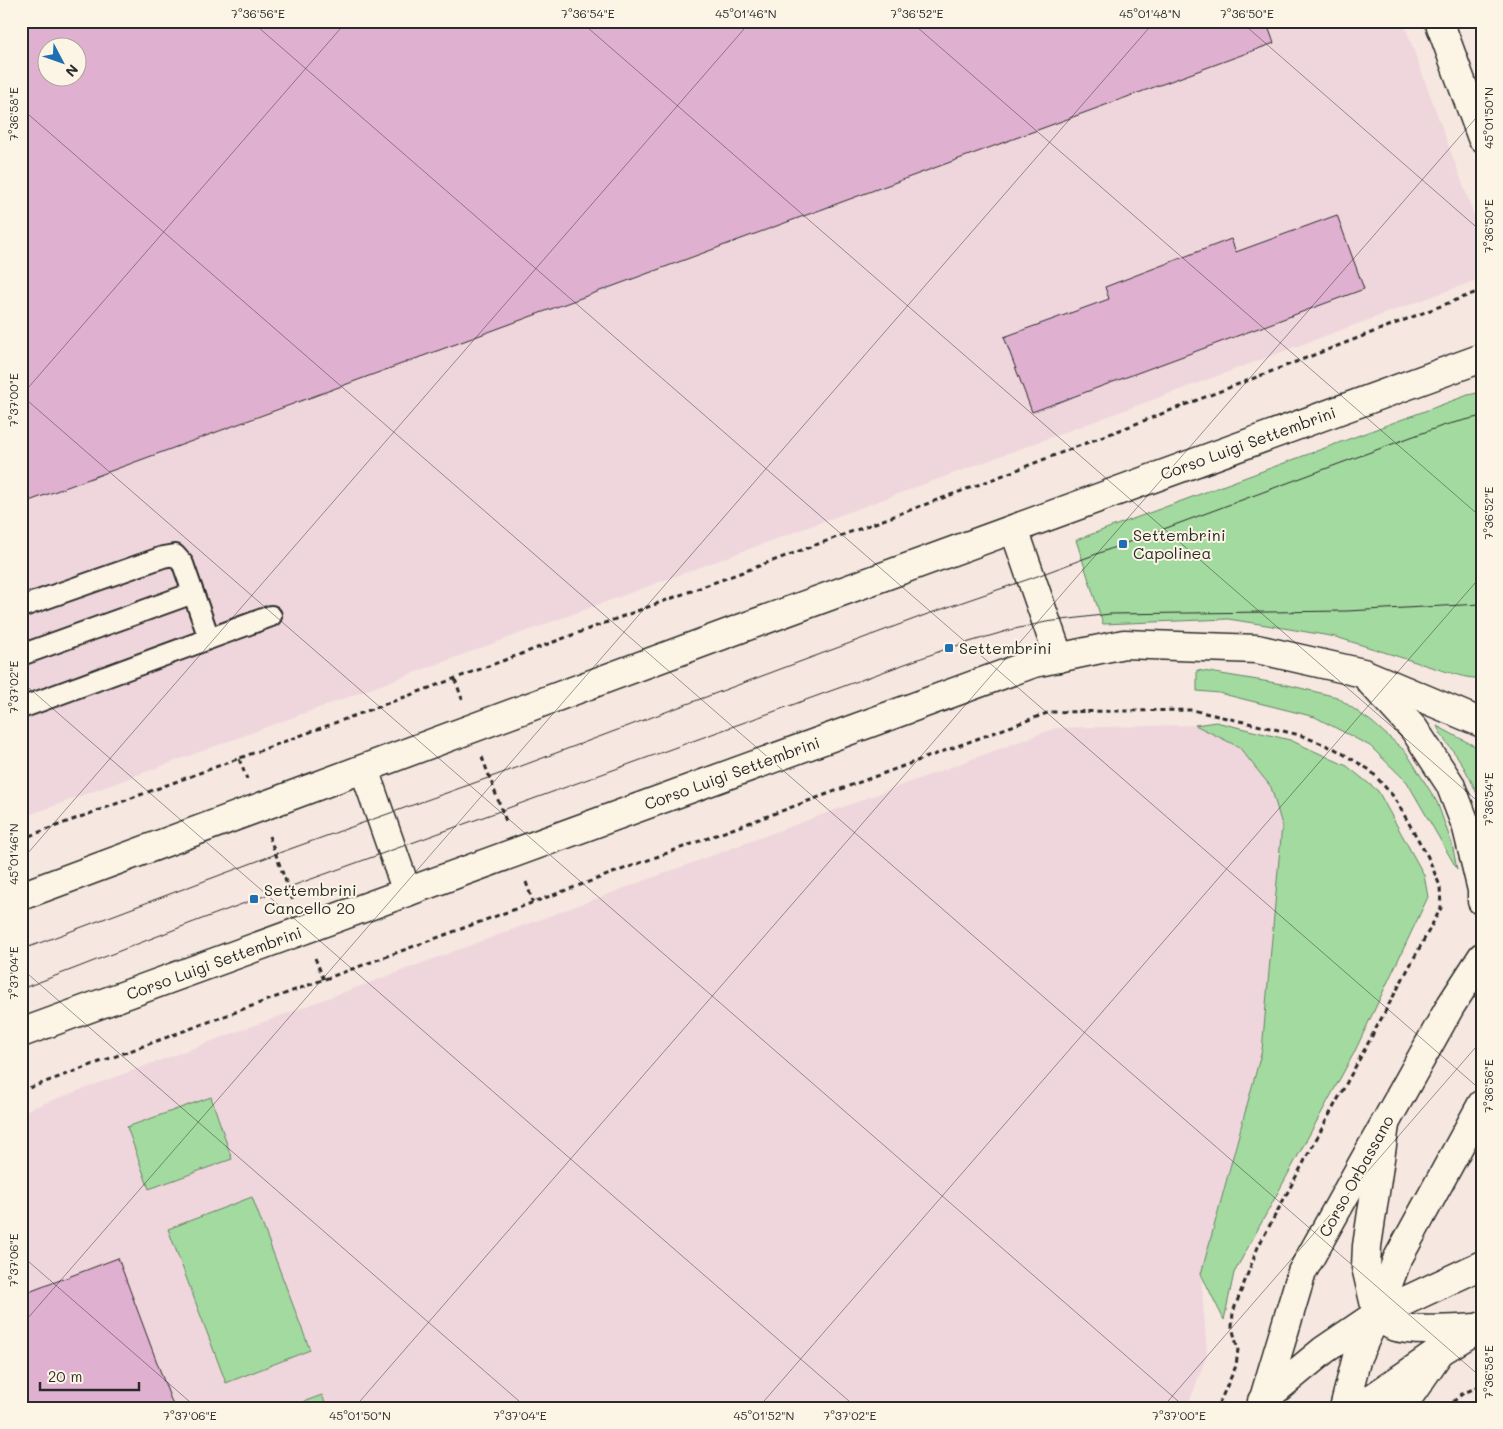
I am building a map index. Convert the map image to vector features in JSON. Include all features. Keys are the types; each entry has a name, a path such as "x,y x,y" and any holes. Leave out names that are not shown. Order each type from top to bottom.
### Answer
{"main road":[{"path":"1439,21 1482,138"},
{"name":"Corso Luigi Settembrini","path":"21,896 1482,358"},
{"path":"1014,529 1059,658"},
{"name":"Corso Luigi Settembrini","path":"21,1034 1034,663 1124,644 1257,649 1363,673 1482,723"},
{"path":"1363,673 1414,729 1450,784 1467,828 1482,890 1482,901"},
{"path":"1446,708 1482,702"},
{"path":"364,769 407,892"},
{"name":"Corso Orbassano","path":"1261,1404 1302,1272 1451,1005 1482,957"},
{"path":"1344,1408 1357,1357 1377,1314 1396,1260 1482,1104"},
{"path":"1385,1125 1367,1246 1366,1268 1377,1314 1384,1321 1394,1326 1428,1330 1479,1327"},
{"path":"1261,1404 1324,1350 1377,1314 1482,1265"},
{"path":"1358,1408 1479,1327"},
{"path":"1401,1408 1440,1352"}],"lane":[{"path":"21,608 163,557 175,555 183,564 209,638"},
{"path":"21,656 193,593"},
{"path":"21,708 271,616"}],"path":[{"path":"21,839 984,483 1482,290"},
{"path":"455,679 534,902"},
{"path":"21,1091 1050,712 1192,710 1300,735 1335,749 1370,770 1394,797 1428,857 1440,886 1441,908 1258,1248 1233,1312 1232,1327 1238,1349 1236,1366 1217,1408"},
{"path":"239,758 324,980"},
{"path":"1446,1408 1462,1394 1482,1385"}],"shaded area":[{"path":"21,21 1403,21 1482,237 1482,278 21,818"},
{"path":"1195,725 1239,747 1271,787 1282,825 1262,1050 1201,1274 1207,1355 1187,1408 21,1408 21,1112 1056,728"}],"green space":[{"path":"1482,392 1482,679 1444,671 1336,637 1228,619 1103,624 1076,540 1468,395"},
{"path":"1197,670 1288,685 1337,697 1372,722 1406,752 1437,802 1452,844 1457,869 1407,782 1370,746 1315,717 1219,693 1197,691"},
{"path":"1216,722 1290,740 1347,766 1378,791 1424,875 1428,897 1354,1053 1234,1273 1224,1320 1201,1274 1262,1050 1282,825 1271,787 1239,747 1195,725"},
{"path":"1437,726 1482,750 1482,806 1464,768"},
{"path":"211,1097 232,1159 149,1189 127,1127"},
{"path":"252,1197 310,1350 226,1383 168,1229"},
{"path":"322,1395 327,1408 286,1408"}],"building":[{"path":"21,21 1266,21 1274,43 21,504"},
{"path":"1337,215 1364,289 1032,412 1004,337 1109,299 1105,287 1231,239 1236,252"},
{"path":"118,1258 174,1408 21,1408 21,1295"}],"tram line":[{"path":"21,950 276,854 516,768 925,615 1032,578 1411,437 1445,425 1482,416"},
{"path":"21,989 253,900 949,648 1010,630 1046,622 1110,614 1347,611 1482,604"}],"place":[{"name":"Settembrini Capolinea","path":"1123,544"},
{"name":"Settembrini","path":"949,648"},
{"name":"Settembrini Cancello 20","path":"254,899"}]}
